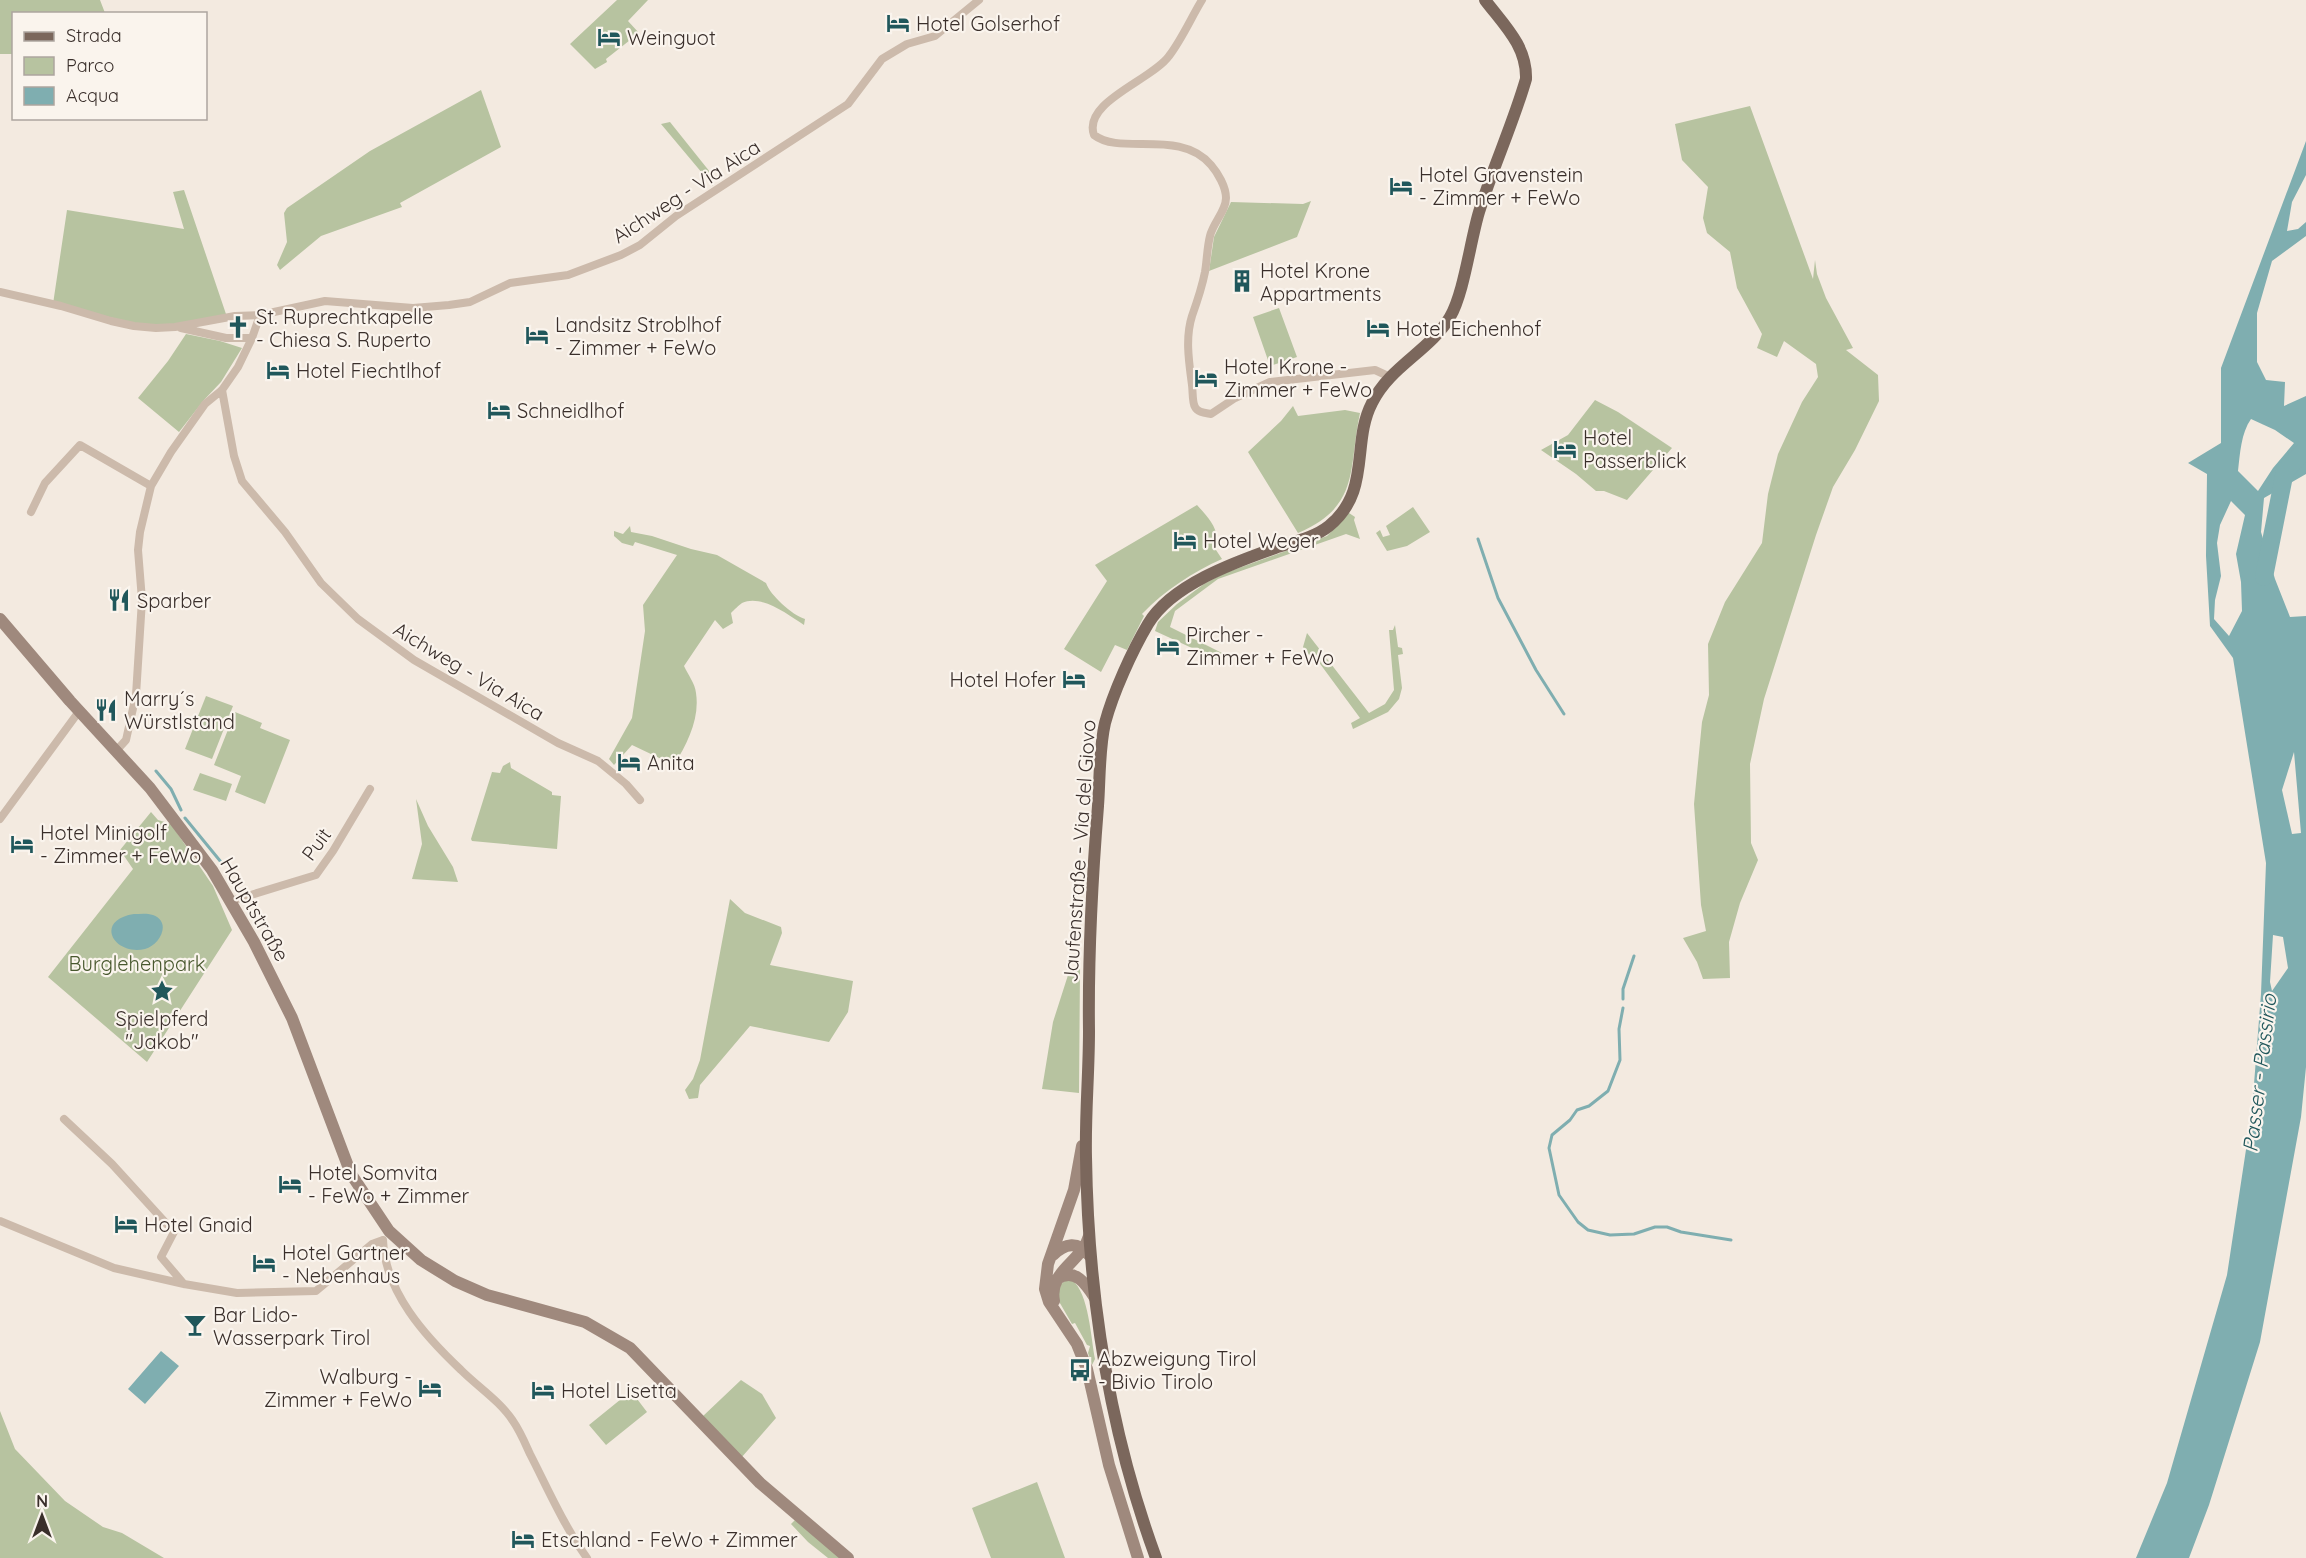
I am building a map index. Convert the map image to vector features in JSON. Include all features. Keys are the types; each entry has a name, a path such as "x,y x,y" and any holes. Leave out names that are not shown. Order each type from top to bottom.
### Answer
{"main road":[{"name":"Jaufenstraße - Via del Giovo","path":"1156,1558 1120,1445 1095,1298 1090,1232 1086,1154 1088,948 1104,729 1120,682 1148,623 1157,612 1197,581 1235,562 1315,534 1339,516 1354,489 1370,406 1388,376 1439,331 1451,315 1458,297 1478,214 1526,79 1521,48 1485,0"}],"street":[{"name":"Aichweg - Via Aica","path":"175,327 235,316 260,315 325,301 412,308 452,305 470,302 510,283 568,275 621,255 640,245 676,216 848,104 882,59 907,44 935,36 979,0"},
{"path":"1202,0 1169,57 1104,104 1094,118 1092,129 1094,135 1103,140 1122,143 1154,142 1185,149 1203,157 1225,188 1225,203 1210,234 1205,272 1189,336 1194,406 1201,412 1211,414 1235,398 1270,382 1375,370 1388,376"},
{"name":"Aichweg - Via Aica","path":"0,292 134,326 175,327 226,338 252,338"},
{"path":"116,751 126,740 136,695 142,600 139,541 151,486 171,452 205,404 222,390 238,367 260,315"},
{"name":"Aichweg - Via Aica","path":"222,390 234,456 242,481 285,532 321,583 358,619 414,660 558,743 598,761 626,784 640,800"},
{"path":"31,512 45,483 80,445 151,486"},
{"name":"Hauptstraße","path":"0,619 165,806 212,870 231,901 292,1018 351,1174 386,1235 455,1281 487,1295 585,1322 630,1348 760,1484 848,1558"},
{"path":"0,819 80,710"},
{"name":"Puit","path":"231,901 315,875 333,851 370,789"},
{"path":"1088,1100 1074,1190 1048,1264 1045,1289 1049,1302 1077,1344 1087,1369 1109,1465 1138,1558"},
{"path":"64,1119 112,1164 174,1232 161,1257 184,1284"},
{"path":"0,1221 114,1268 237,1293 316,1291 386,1235"},
{"path":"1055,1308 1052,1290 1054,1282 1084,1249 1090,1232"},
{"path":"386,1235 385,1258 395,1285 410,1313 426,1335 461,1371 501,1405 514,1422 561,1515 587,1558"},
{"path":"1048,1264 1054,1254 1066,1246 1074,1245 1084,1249 1093,1265"},
{"path":"1054,1282 1062,1276 1076,1276 1083,1280 1095,1298"}],"green space":[{"path":"0,0 100,0 105,12 12,12 12,54 0,54"},
{"path":"617,0 648,0 628,21 639,33 606,59 607,62 595,69 570,44"},
{"path":"481,90 501,147 400,203 402,207 321,236 280,270 277,265 287,242 284,213 287,208 370,151"},
{"path":"1750,106 1813,279 1815,260 1817,274 1826,298 1853,348 1846,350 1878,375 1879,401 1855,450 1833,487 1764,699 1750,764 1751,843 1758,860 1740,903 1729,942 1730,978 1703,979 1697,962 1683,938 1706,931 1701,905 1694,804 1702,722 1709,695 1708,644 1725,602 1762,543 1768,494 1778,454 1802,402 1818,377 1816,364 1784,341 1777,357 1757,348 1762,334 1737,288 1730,252 1707,233 1703,218 1708,187 1682,160 1675,124"},
{"path":"670,122 710,172 713,186 661,124"},
{"path":"184,190 227,317 156,328 53,304 67,210 184,229 173,192"},
{"path":"1311,201 1297,237 1209,271 1214,237 1231,202 1303,204"},
{"path":"1279,308 1297,357 1270,366 1253,317"},
{"path":"186,334 242,348 221,382 179,432 138,398"},
{"path":"1595,400 1618,412 1672,448 1627,500 1604,491 1596,491 1541,450 1568,435"},
{"path":"1293,406 1298,416 1345,410 1360,413 1352,468 1342,498 1333,511 1298,533 1248,452 1281,421"},
{"path":"1197,505 1215,530 1217,536 1214,547 1222,559 1180,582 1151,605 1142,614 1144,616 1127,650 1115,645 1101,672 1064,649 1107,581 1095,565"},
{"path":"1413,507 1430,532 1407,546 1387,551 1376,533 1380,530 1383,537 1390,535 1386,526"},
{"path":"1349,513 1355,517 1360,539 1346,534 1218,579 1175,611 1170,627 1228,656 1218,660 1155,631 1158,622 1204,584 1225,573 1327,536"},
{"path":"630,526 631,532 717,555 766,583 782,604 805,619 804,625 766,603 750,601 742,603 731,613 733,623 723,629 715,620 684,666 693,682 697,703 688,740 674,765 632,745 614,765 609,759 632,718 645,631 643,605 677,555 635,542 633,546 622,543 614,536 614,531 623,534"},
{"path":"1395,625 1398,647 1402,648 1403,654 1398,655 1402,688 1399,699 1388,712 1353,729 1351,723 1360,718 1318,661 1314,662 1303,647 1307,633 1369,713 1385,704 1394,690 1389,630 1393,630"},
{"path":"206,696 233,706 212,759 185,749"},
{"path":"235,712 262,723 260,728 290,740 265,804 235,792 241,776 214,765"},
{"path":"510,762 511,768 552,792 552,795 561,796 557,849 472,841 492,772 500,773 503,766"},
{"path":"200,773 232,784 226,801 193,790"},
{"path":"416,799 428,826 453,867 458,882 412,879 422,844"},
{"name":"Burglehenpark","path":"151,812 158,820 171,824 213,886 232,930 147,1062 48,977 133,869 120,850"},
{"path":"730,899 745,913 781,927 782,933 770,965 853,981 848,1012 829,1042 750,1026 700,1085 698,1098 689,1099 685,1090 693,1079 700,1060"},
{"path":"1074,967 1080,968 1079,1093 1042,1089 1053,1022 1069,972"},
{"path":"1072,1280 1078,1286 1086,1305 1095,1359 1092,1365 1088,1353 1090,1346 1087,1345 1075,1323 1072,1324 1057,1298 1061,1284"},
{"path":"741,1380 762,1394 776,1418 741,1458 702,1417"},
{"path":"631,1391 647,1412 606,1445 589,1425"},
{"path":"0,1411 15,1449 65,1501 103,1527 122,1533 164,1558 0,1558"},
{"path":"1037,1482 1065,1558 991,1558 972,1508"},
{"path":"795,1520 848,1558 828,1558 791,1524"}],"water":[{"path":"2306,141 2306,175 2292,202 2287,231 2298,229 2306,222 2306,236 2272,261 2257,313 2257,362 2266,380 2285,382 2284,406 2306,396 2306,474 2264,498 2261,532 2275,579 2290,617 2306,616 2306,1067 2301,1117 2260,1342 2209,1505 2189,1558 2136,1558 2167,1483 2227,1275 2252,1110 2261,994 2266,863 2233,658 2210,626 2206,556 2207,474 2188,463 2221,443 2221,368","holes":["2251,419 2275,430 2294,443 2258,491 2238,471 2245,431","2231,501 2245,515 2236,554 2241,582 2242,611 2229,636 2214,619 2215,600 2221,576 2217,543 2220,525","2294,752 2301,833 2292,834 2282,790","2273,935 2283,937 2288,968 2272,991 2270,982"]},
{"path":"134,914 153,915 162,923 162,933 159,938 145,949 134,950 124,947 112,936 111,930 114,923"},
{"path":"161,1351 179,1366 145,1404 128,1389"}],"waterway":[{"name":"Passer - Passirio","path":"2264,577 2285,471 2306,449"},
{"path":"1478,539 1498,598 1536,670 1564,714"},
{"path":"156,771 171,789 181,810"},
{"path":"185,818 221,862"},
{"path":"1623,999 1623,989 1634,956"},
{"path":"1623,1008 1619,1029 1620,1060 1608,1091 1589,1106 1577,1110 1570,1120 1552,1135 1549,1148 1559,1195 1578,1222 1588,1230 1610,1235 1634,1234 1655,1227 1667,1227 1681,1232 1731,1240"}],"place":[{"name":"Hotel Golserhof","path":"898,23"},
{"name":"Weinguot","path":"609,37"},
{"name":"Hotel Gravenstein - Zimmer + FeWo","path":"1401,186"},
{"name":"Hotel Krone Appartments","path":"1242,281"},
{"name":"St. Ruprechtkapelle - Chiesa S. Ruperto","path":"238,327"},
{"name":"Hotel Eichenhof","path":"1378,328"},
{"name":"Landsitz Stroblhof - Zimmer + FeWo","path":"537,335"},
{"name":"Hotel Fiechtlhof","path":"278,370"},
{"name":"Hotel Krone - Zimmer + FeWo","path":"1206,378"},
{"name":"Schneidlhof","path":"499,410"},
{"name":"Hotel Passerblick","path":"1565,449"},
{"name":"Hotel Weger","path":"1185,540"},
{"name":"Sparber","path":"119,600"},
{"name":"Pircher - Zimmer + FeWo","path":"1168,646"},
{"name":"Hotel Hofer","path":"1074,679"},
{"name":"Marry´s Würstlstand","path":"106,710"},
{"name":"Anita","path":"629,762"},
{"name":"Hotel Minigolf - Zimmer + FeWo","path":"22,844"},
{"name":"Spielpferd \"Jakob\"","path":"162,991"},
{"name":"Hotel Somvita - FeWo + Zimmer","path":"290,1184"},
{"name":"Hotel Gnaid","path":"126,1224"},
{"name":"Hotel Gartner - Nebenhaus","path":"264,1263"},
{"name":"Bar Lido- Wasserpark Tirol","path":"195,1325"},
{"name":"Abzweigung Tirol - Bivio Tirolo","path":"1080,1370"},
{"name":"Walburg - Zimmer + FeWo","path":"430,1388"},
{"name":"Hotel Lisetta","path":"543,1390"},
{"name":"Etschland - FeWo + Zimmer","path":"523,1539"}]}
